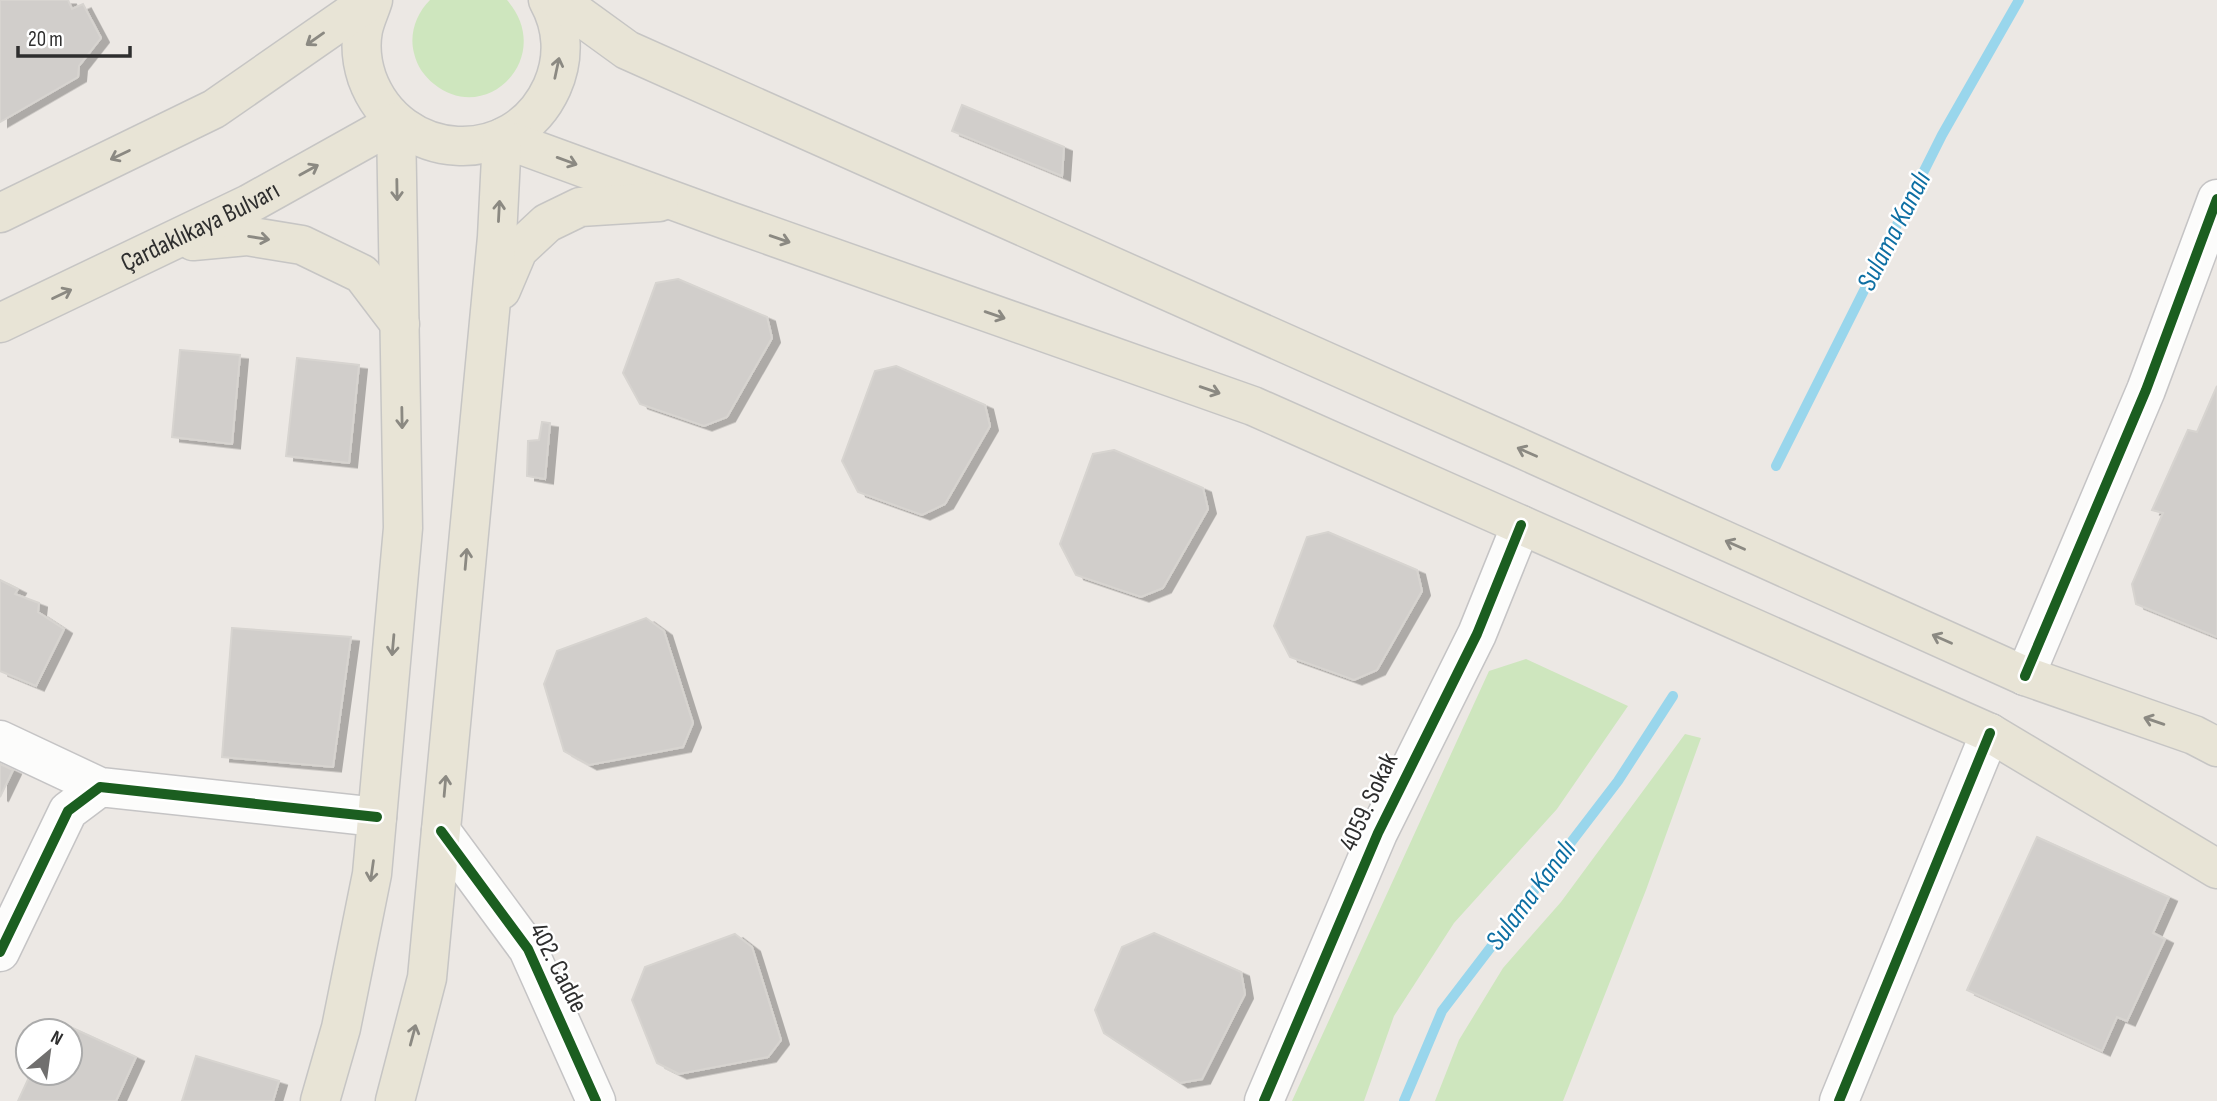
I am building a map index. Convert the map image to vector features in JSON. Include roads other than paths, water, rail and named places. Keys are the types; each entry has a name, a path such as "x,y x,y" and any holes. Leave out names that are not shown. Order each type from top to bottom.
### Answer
{"main road":[{"path":"372,0 363,30 363,64 374,96 396,122 419,138 446,146 475,146 502,138 527,123 546,100 558,74 561,44 556,15 548,0"},
{"path":"0,213 214,109 372,0"},
{"path":"558,0 627,50 2025,676 2209,738"},
{"path":"320,1101 341,1028 372,874 404,528 396,122"},
{"name":"Çardaklıkaya Bulvarı","path":"0,323 249,204 396,122"},
{"path":"502,138 1253,406 1990,733 2217,869"},
{"path":"396,1101 428,978 497,237 502,138"},
{"path":"490,314 518,250 547,223 580,207 677,202"},
{"path":"167,243 247,236 302,245 362,274 400,324"}],"street":[{"path":"2025,676 2146,390 2217,199"},
{"name":"4059. Sokak","path":"1264,1101 1378,833 1476,634 1521,525"},
{"path":"1839,1101 1990,733"},
{"path":"0,740 100,786 377,817"},
{"path":"0,952 68,811 100,786"},
{"name":"402. Cadde","path":"441,831 528,949 596,1101"}],"waterway":[{"name":"Sulama Kanalı","path":"1776,466 1942,135 2019,0"},
{"name":"Sulama Kanalı","path":"1404,1101 1442,1011 1618,781 1673,696"}]}
